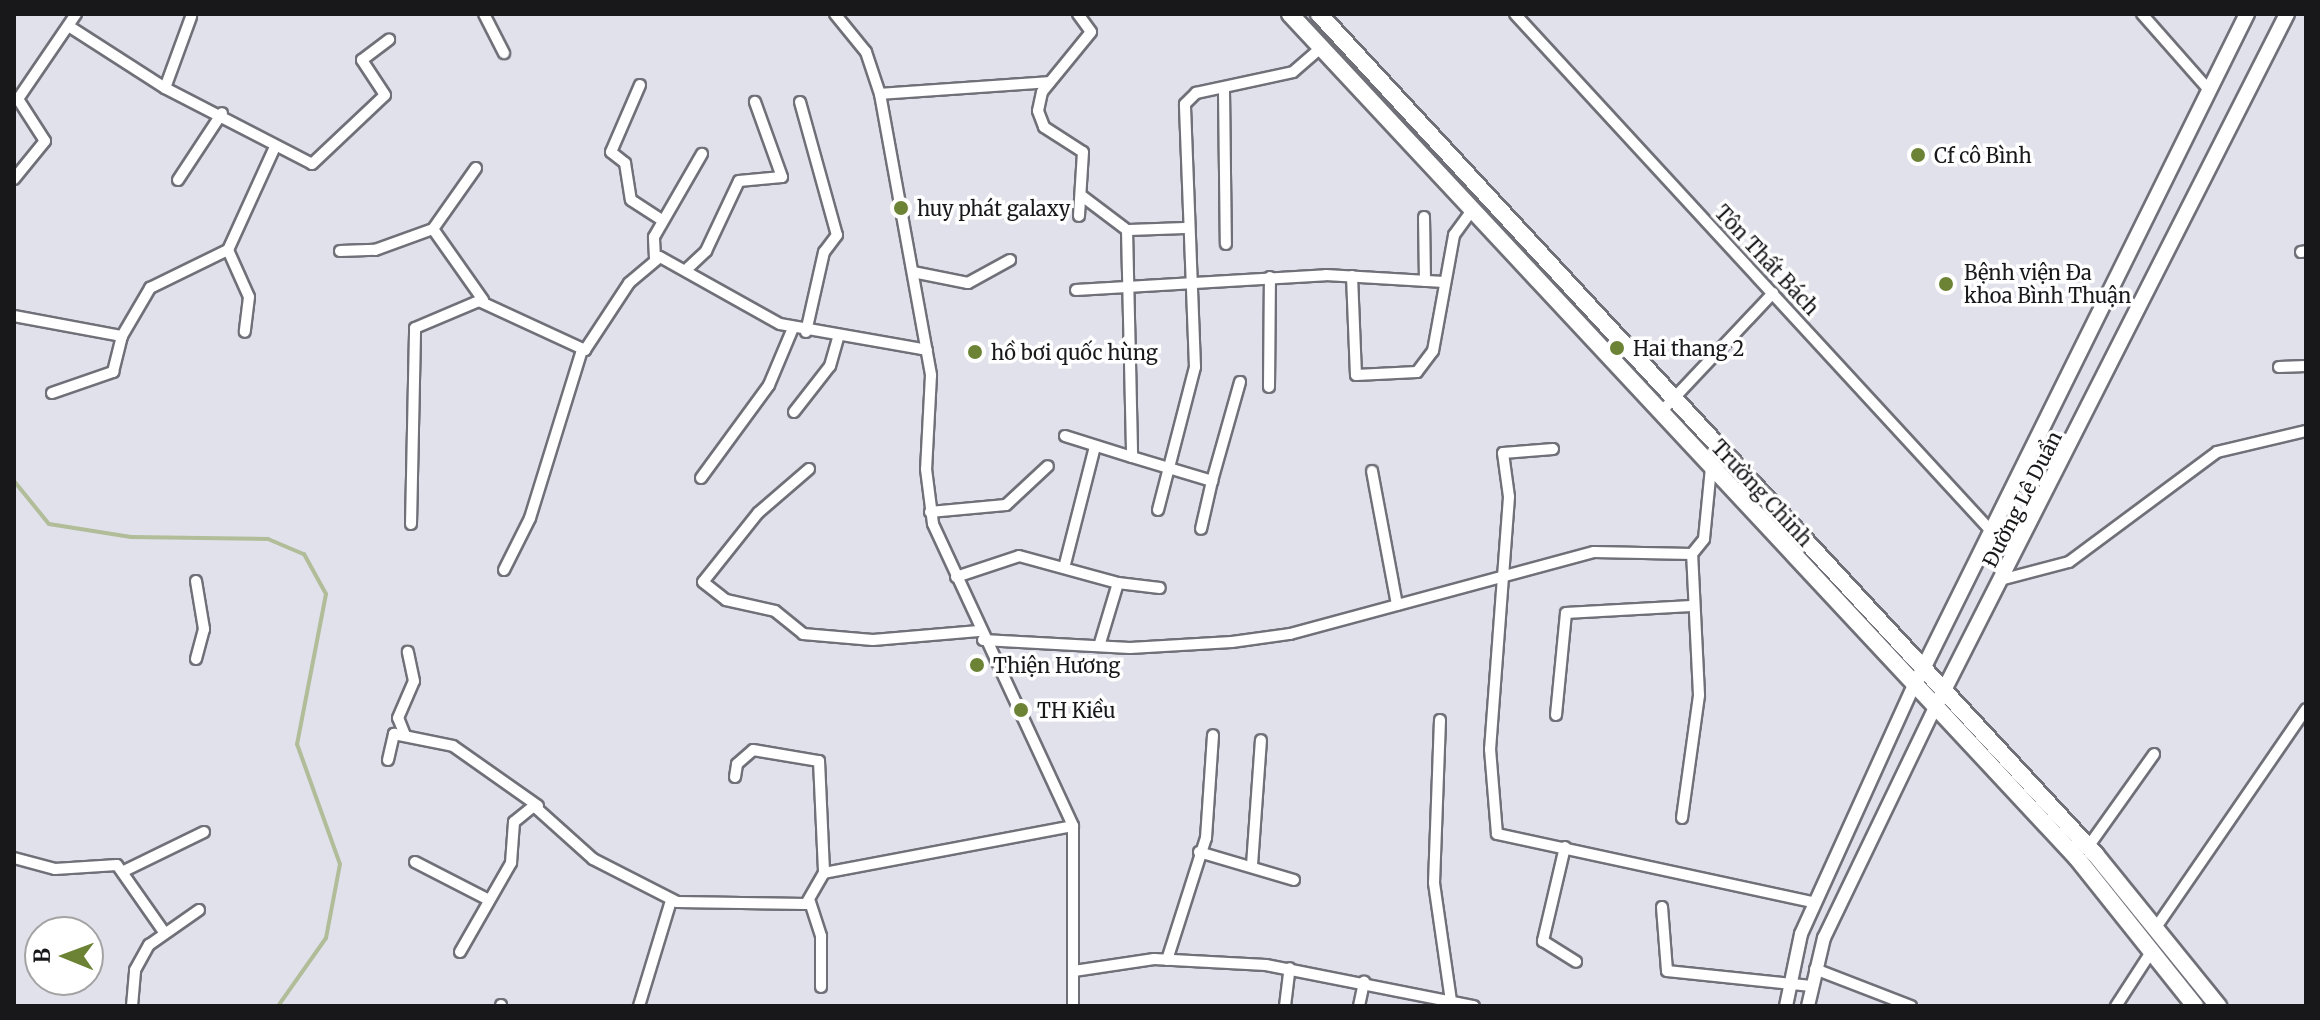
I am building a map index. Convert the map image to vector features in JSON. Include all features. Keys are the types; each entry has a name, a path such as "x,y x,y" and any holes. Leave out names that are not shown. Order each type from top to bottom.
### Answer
{"highway":[{"name":"Trường Chinh","path":"1290,14 1935,707 2153,949 2195,1006"},
{"name":"Trường Chinh","path":"1319,14 2088,847 2157,926 2218,1006"}],"main road":[{"name":"Đường Lê Duẩn","path":"1914,685 2247,14"},
{"name":"Đường Lê Duẩn","path":"1935,707 2004,579 2287,14"}],"street":[{"path":"14,179 45,141 15,104 76,14"},
{"path":"484,14 504,53"},
{"path":"835,14 866,52 880,94 927,350 930,512 981,635 1073,826 1073,1006"},
{"path":"1078,14 1091,32 1050,82 1040,121 1083,152 1079,216"},
{"name":"Tôn Thất Bách","path":"1515,14 1991,531"},
{"path":"2142,14 2210,91"},
{"path":"165,88 191,17"},
{"path":"70,27 165,88 222,113 305,163 320,162 336,135 385,95 362,60 389,40"},
{"path":"1158,510 1195,367 1187,228 1185,104 1196,93 1224,91 1293,72 1321,48"},
{"path":"880,94 1050,82"},
{"path":"640,85 611,152 625,163 631,200 662,220"},
{"path":"1224,91 1226,244"},
{"path":"688,268 706,251 739,181 782,177 755,102"},
{"path":"800,102 837,235 824,252 806,332"},
{"path":"178,180 222,113"},
{"path":"52,393 113,372 122,336 150,288 228,250 275,147"},
{"path":"504,570 534,507 582,350 655,258 662,220 702,154"},
{"path":"340,251 375,250 433,229 476,168"},
{"path":"1082,196 1127,230 1187,228"},
{"path":"1352,276 1354,366 1362,378 1400,377 1425,363 1454,235 1473,209"},
{"path":"1424,217 1425,281"},
{"path":"433,229 483,300 582,350"},
{"path":"1127,230 1123,287 1132,457"},
{"path":"228,250 249,297 245,332"},
{"path":"655,258 688,268 793,328 838,338 927,350"},
{"path":"913,272 968,283 1010,260"},
{"path":"1076,290 1270,277 1352,276 1444,282"},
{"path":"1269,387 1270,277"},
{"path":"1660,413 1773,293"},
{"path":"411,524 415,328 483,300"},
{"path":"14,316 122,336"},
{"path":"701,478 769,385 793,328"},
{"path":"794,412 830,366 838,338"},
{"path":"2279,367 2306,366"},
{"path":"1201,529 1240,382"},
{"path":"2004,579 2069,562 2217,452 2306,431"},
{"path":"1065,436 1212,481"},
{"path":"1064,568 1095,446"},
{"path":"1553,449 1503,453 1509,497 1498,578 1490,749 1495,826 1501,837 1565,847 1815,903"},
{"path":"930,512 1006,505 1048,466"},
{"path":"1682,818 1699,695 1691,606 1692,554 1704,539 1711,468"},
{"path":"809,469 758,513 703,582 726,600 775,611 803,634 873,640 981,635 1100,643 1232,642 1397,605 1594,552 1692,554"},
{"path":"1372,471 1397,605"},
{"path":"956,577 1019,556 1118,583 1160,588"},
{"path":"196,581 204,629 196,659"},
{"path":"1100,643 1118,583"},
{"path":"1556,715 1566,613 1691,606"},
{"path":"405,735 398,718 414,681 408,652"},
{"name":"Đường Lê Duẩn","path":"1786,1006 1815,903 1914,685"},
{"name":"Đường Lê Duẩn","path":"1808,1006 1815,969 1935,707"},
{"path":"2157,926 2306,709"},
{"path":"1440,720 1434,883 1451,1001"},
{"path":"388,760 388,741 405,735 478,759 538,806 593,859 671,901 810,902"},
{"path":"1167,960 1199,852 1213,735"},
{"path":"1252,865 1261,740"},
{"path":"735,777 737,764 753,750 819,761 824,873 810,902"},
{"path":"2088,847 2154,754"},
{"path":"460,952 487,899 511,863 514,822 538,806"},
{"path":"824,873 1073,826"},
{"path":"124,871 204,832"},
{"path":"1565,847 1543,941 1576,962"},
{"path":"1199,852 1252,865 1294,880"},
{"path":"14,858 40,867 111,864 124,871 164,932"},
{"path":"415,862 487,899"},
{"path":"639,1006 671,901"},
{"path":"810,902 820,924 821,987"},
{"path":"1662,907 1667,971 1811,986"},
{"path":"132,1006 141,958 164,932 199,910"},
{"path":"2116,1006 2153,949"},
{"path":"1074,971 1167,960 1290,968 1474,1006"},
{"path":"1285,1006 1290,968"},
{"path":"1815,969 1911,1006"},
{"path":"1359,1006 1364,982"}],"waterway":[{"path":"14,481 49,524 131,537 268,539 304,554 326,594 297,744 340,864 326,938 278,1006"}],"place":[{"name":"Cf cô Bình","path":"1918,155"},
{"name":"huy phát galaxy","path":"901,208"},
{"name":"Bệnh viện Đa khoa Bình Thuận","path":"1946,284"},
{"name":"Hai thang 2","path":"1617,348"},
{"name":"hồ bơi quốc hùng","path":"975,352"},
{"name":"Thiện Hương","path":"977,665"},
{"name":"TH Kiều","path":"1021,710"}]}
